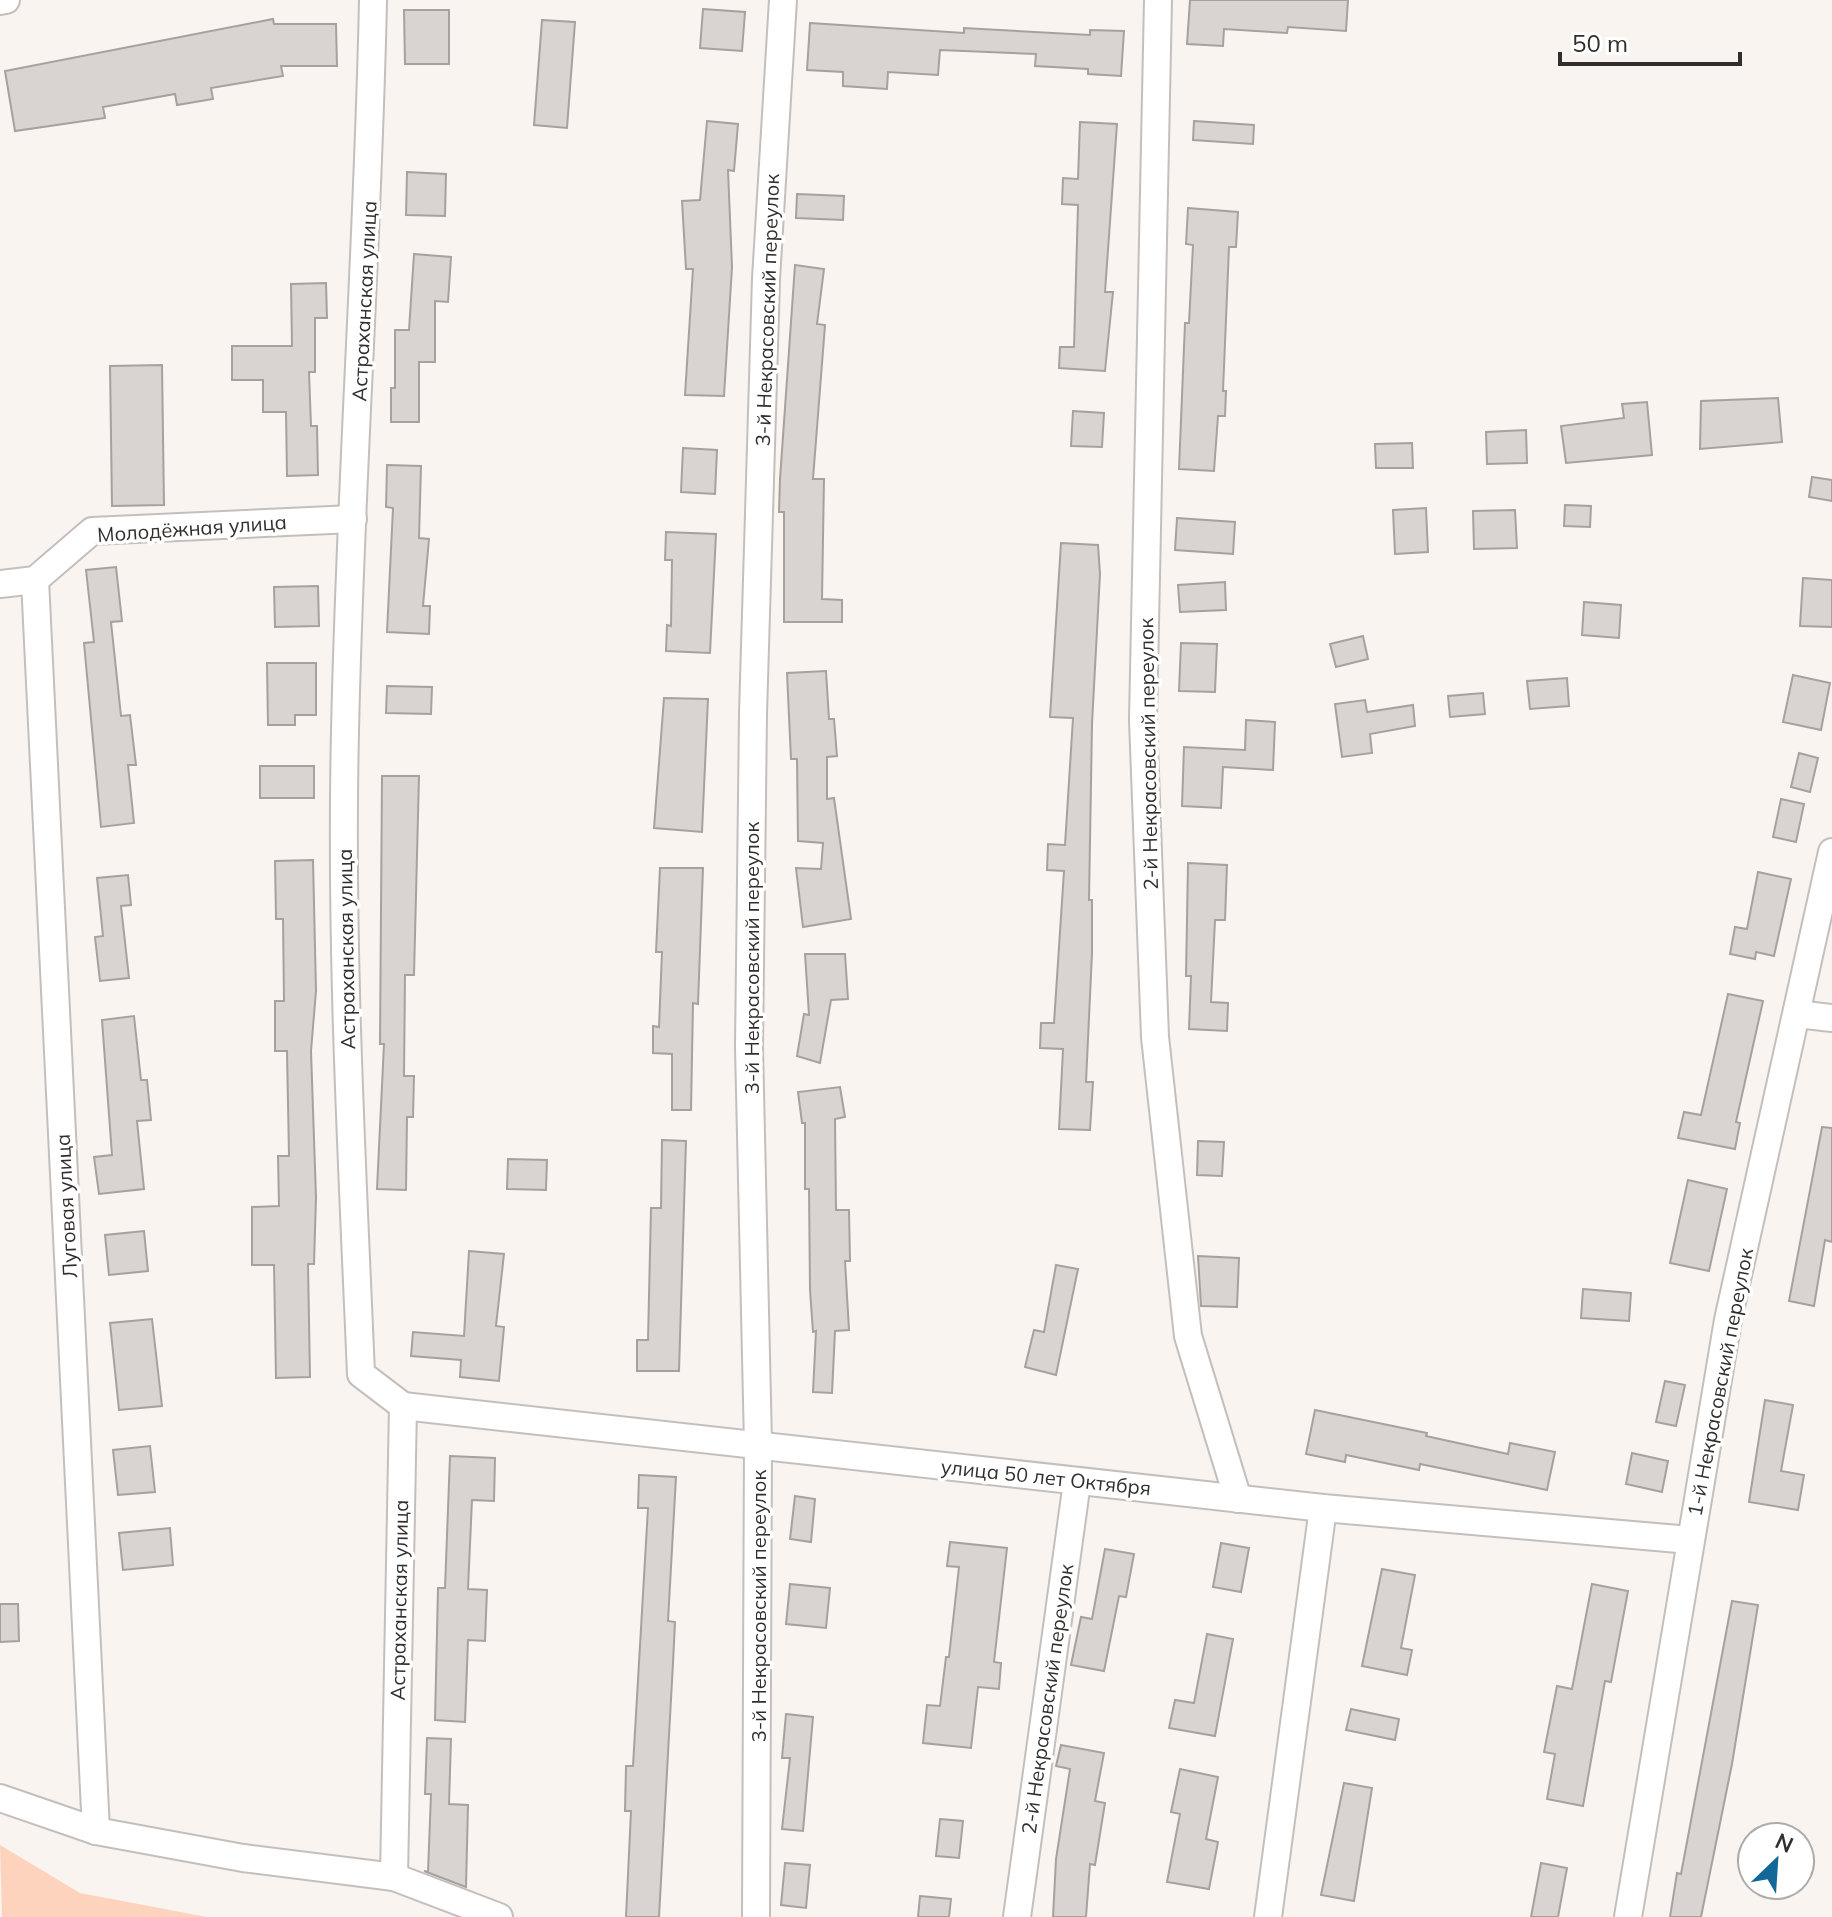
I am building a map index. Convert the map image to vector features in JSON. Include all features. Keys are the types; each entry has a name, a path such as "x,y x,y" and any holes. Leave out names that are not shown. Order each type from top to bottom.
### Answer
{"street":[{"path":"0,1 6,0"},
{"name":"Астраханская улица","path":"373,0 369,212 345,733 344,961 361,1374 403,1406 394,1877"},
{"name":"3-й Некрасовский переулок","path":"756,1917 758,1444 749,1047 753,714 766,279 783,0"},
{"name":"2-й Некрасовский переулок","path":"1158,0 1143,720 1155,1037 1188,1336 1238,1499"},
{"name":"Молодёжная улица","path":"35,580 92,531 353,519"},
{"path":"0,584 35,580"},
{"name":"Луговая улица","path":"35,580 96,1831"},
{"name":"1-й Некрасовский переулок","path":"1628,1917 1728,1320 1832,852"},
{"path":"1797,1014 1832,1018"},
{"name":"улица 50 лет Октября","path":"403,1406 1323,1508 1690,1540"},
{"name":"2-й Некрасовский переулок","path":"1017,1917 1077,1482"},
{"path":"1268,1917 1323,1508"},
{"path":"0,1798 96,1831 243,1858 394,1877 499,1917"}],"shaded area":[{"path":"0,1845 80,1893 207,1917 2,1917"}],"building":[{"path":"1190,0 1348,0 1346,31 1288,27 1287,33 1224,29 1223,46 1187,44"},
{"path":"703,9 745,12 742,51 700,48"},
{"path":"404,10 449,10 449,64 405,64"},
{"path":"273,19 274,24 336,24 337,66 281,66 283,76 211,88 213,99 177,105 175,94 103,107 105,118 15,131 5,71"},
{"path":"542,20 575,22 567,128 534,125"},
{"path":"810,23 964,33 964,28 1090,35 1090,30 1124,31 1121,76 1088,74 1088,69 1035,66 1036,54 940,50 938,75 888,72 887,89 843,86 843,72 807,70"},
{"path":"707,121 738,124 734,171 728,170 732,267 724,396 685,395 693,269 686,269 682,201 700,200"},
{"path":"1194,121 1254,125 1253,144 1193,140"},
{"path":"1080,122 1117,124 1105,292 1113,292 1105,371 1059,368 1060,347 1074,347 1078,205 1062,204 1063,178 1078,179"},
{"path":"407,172 446,174 445,216 406,215"},
{"path":"797,194 844,196 843,220 796,218"},
{"path":"1188,208 1238,212 1236,247 1229,247 1223,391 1226,391 1225,416 1218,416 1214,471 1179,469 1185,323 1189,323 1193,245 1186,244"},
{"path":"414,254 451,257 448,302 435,301 435,362 419,362 419,422 391,422 391,388 395,388 395,330 409,330"},
{"path":"795,265 824,269 817,324 825,325 813,479 824,479 822,599 842,600 842,622 784,622 784,512 779,512 780,479"},
{"path":"326,283 327,318 315,318 315,372 309,372 311,426 317,426 318,475 287,476 286,412 263,412 263,380 232,380 232,346 292,346 291,284"},
{"path":"162,365 164,505 112,506 110,366"},
{"path":"1778,398 1782,442 1700,449 1701,401"},
{"path":"1647,402 1652,455 1566,463 1561,426 1624,418 1622,404"},
{"path":"1073,411 1104,413 1102,447 1071,446"},
{"path":"1526,430 1527,463 1487,464 1486,432"},
{"path":"1412,443 1413,468 1376,468 1375,444"},
{"path":"683,448 717,450 715,494 681,492"},
{"path":"387,465 421,466 419,538 429,539 423,606 430,606 429,634 387,632 393,508 386,507"},
{"path":"1812,477 1832,480 1832,501 1809,497"},
{"path":"1565,505 1591,506 1590,527 1564,526"},
{"path":"1426,508 1428,552 1395,554 1393,510"},
{"path":"1515,510 1517,548 1474,549 1473,511"},
{"path":"1177,518 1235,522 1233,554 1175,550"},
{"path":"666,532 716,534 710,653 666,651 667,625 671,626 672,560 665,560"},
{"path":"1061,543 1098,545 1100,574 1092,724 1089,900 1092,900 1092,953 1086,1082 1093,1082 1090,1130 1059,1129 1063,1049 1040,1048 1041,1023 1054,1023 1064,871 1047,870 1048,844 1065,845 1073,718 1050,717"},
{"path":"116,567 122,621 111,622 121,716 130,715 136,765 128,765 134,823 101,827 84,643 94,642 86,570"},
{"path":"1803,578 1832,580 1832,627 1800,626"},
{"path":"1225,582 1226,610 1180,612 1178,585"},
{"path":"318,586 319,626 275,627 274,587"},
{"path":"1584,602 1621,605 1619,638 1582,635"},
{"path":"1363,636 1368,659 1336,667 1330,644"},
{"path":"1181,643 1217,644 1215,692 1179,691"},
{"path":"267,663 316,663 316,715 295,715 295,725 268,725"},
{"path":"826,671 829,719 834,719 837,756 827,757 827,799 834,798 851,919 803,927 796,868 821,869 823,843 798,841 797,759 791,759 787,673"},
{"path":"1793,675 1830,683 1821,730 1783,722"},
{"path":"1567,678 1569,706 1530,709 1527,681"},
{"path":"387,686 432,687 431,714 386,713"},
{"path":"1483,693 1485,714 1450,717 1448,696"},
{"path":"664,698 708,699 702,832 654,828"},
{"path":"1365,700 1367,712 1413,705 1415,726 1370,734 1372,753 1342,757 1335,704"},
{"path":"1246,720 1275,722 1273,770 1223,767 1221,808 1182,806 1184,747 1245,750"},
{"path":"1799,753 1818,758 1810,792 1791,787"},
{"path":"260,766 314,766 314,798 260,798"},
{"path":"382,776 419,776 414,975 405,975 404,1076 414,1076 413,1117 407,1117 406,1190 377,1189 384,1044 380,1044"},
{"path":"1781,799 1804,804 1796,842 1773,837"},
{"path":"313,860 316,991 311,1051 316,1197 314,1264 308,1264 310,1377 276,1378 274,1265 252,1265 252,1207 279,1206 278,1156 289,1156 287,1051 275,1051 275,1001 284,1001 283,919 276,919 275,861"},
{"path":"1188,863 1227,865 1225,920 1215,920 1211,1002 1228,1003 1227,1031 1189,1029 1191,976 1186,976"},
{"path":"660,868 703,868 698,1004 693,1003 691,1110 672,1110 672,1054 653,1053 653,1026 659,1027 662,952 656,952"},
{"path":"1758,872 1791,879 1774,956 1756,952 1755,959 1730,954 1735,927 1747,929"},
{"path":"128,875 131,905 121,906 129,978 100,981 95,937 103,936 97,878"},
{"path":"805,954 845,954 848,999 831,1000 820,1063 797,1056 804,1014 809,1015"},
{"path":"1728,994 1763,1001 1736,1122 1740,1123 1735,1149 1678,1138 1684,1112 1701,1115"},
{"path":"134,1016 141,1080 147,1080 151,1120 137,1121 144,1189 99,1194 94,1157 112,1155 102,1020"},
{"path":"840,1087 845,1117 835,1119 836,1210 849,1210 850,1261 845,1261 849,1330 835,1331 832,1393 813,1392 816,1331 813,1332 810,1290 809,1189 805,1189 805,1123 802,1123 798,1092"},
{"path":"1822,1127 1832,1128 1832,1242 1825,1240 1814,1306 1789,1301"},
{"path":"662,1140 686,1141 679,1371 637,1371 637,1340 648,1340 651,1208 661,1208"},
{"path":"1198,1141 1224,1142 1222,1176 1197,1175"},
{"path":"508,1159 547,1160 546,1190 507,1189"},
{"path":"1688,1180 1727,1189 1709,1271 1670,1263"},
{"path":"144,1231 148,1271 109,1275 105,1235"},
{"path":"469,1251 504,1254 496,1326 504,1327 499,1381 460,1377 461,1360 411,1356 413,1332 464,1336"},
{"path":"1198,1256 1239,1258 1237,1307 1201,1306"},
{"path":"1056,1265 1078,1269 1056,1375 1025,1367 1034,1330 1044,1332"},
{"path":"1583,1289 1631,1293 1629,1321 1581,1318"},
{"path":"152,1319 162,1406 119,1410 110,1323"},
{"path":"1665,1381 1685,1385 1676,1426 1656,1422"},
{"path":"1765,1400 1793,1405 1781,1471 1804,1475 1798,1510 1749,1502"},
{"path":"1315,1410 1427,1433 1426,1436 1508,1454 1510,1443 1555,1452 1547,1490 1420,1464 1419,1470 1346,1455 1345,1462 1306,1454"},
{"path":"150,1446 155,1492 118,1495 113,1450"},
{"path":"1632,1453 1668,1461 1662,1492 1626,1484"},
{"path":"450,1456 495,1458 494,1501 472,1500 468,1589 487,1590 485,1641 468,1640 465,1722 435,1720 438,1588 445,1588"},
{"path":"639,1475 676,1477 668,1621 675,1622 659,1917 626,1917 631,1811 625,1811 626,1766 633,1766 648,1508 638,1508"},
{"path":"795,1496 815,1499 811,1542 790,1539"},
{"path":"170,1528 173,1565 123,1570 119,1533"},
{"path":"950,1542 1007,1548 994,1662 1001,1663 999,1689 978,1687 971,1748 923,1743 927,1705 940,1706 946,1657 949,1657 959,1567 947,1566"},
{"path":"1221,1543 1249,1548 1241,1592 1213,1587"},
{"path":"1105,1549 1134,1554 1126,1597 1119,1596 1104,1671 1071,1665 1081,1617 1092,1619"},
{"path":"1382,1569 1415,1575 1401,1648 1412,1650 1407,1675 1362,1666"},
{"path":"790,1584 830,1588 826,1628 786,1624"},
{"path":"1592,1584 1628,1591 1611,1682 1605,1681 1583,1806 1547,1799 1555,1754 1544,1752 1557,1686 1572,1689"},
{"path":"1732,1601 1758,1605 1732,1764 1701,1917 1670,1917 1677,1873 1681,1874"},
{"path":"0,1604 18,1604 19,1641 0,1642"},
{"path":"1207,1634 1233,1639 1215,1736 1169,1728 1175,1700 1194,1703"},
{"path":"1351,1709 1399,1719 1395,1740 1346,1730"},
{"path":"786,1714 813,1717 803,1831 782,1829 790,1758 782,1758"},
{"path":"427,1738 451,1739 449,1804 468,1805 466,1887 424,1871 428,1872 431,1794 425,1794"},
{"path":"1061,1745 1104,1753 1095,1801 1105,1803 1095,1865 1090,1864 1086,1917 1053,1917 1056,1859 1070,1769 1056,1766"},
{"path":"1180,1769 1218,1777 1206,1839 1218,1842 1209,1889 1167,1882 1180,1814 1171,1812"},
{"path":"1344,1783 1372,1788 1354,1901 1321,1895"},
{"path":"940,1819 963,1821 959,1858 936,1856"},
{"path":"785,1863 810,1865 806,1908 781,1905"},
{"path":"1541,1863 1567,1868 1558,1917 1531,1917"},
{"path":"920,1896 951,1899 949,1917 918,1917"}]}
